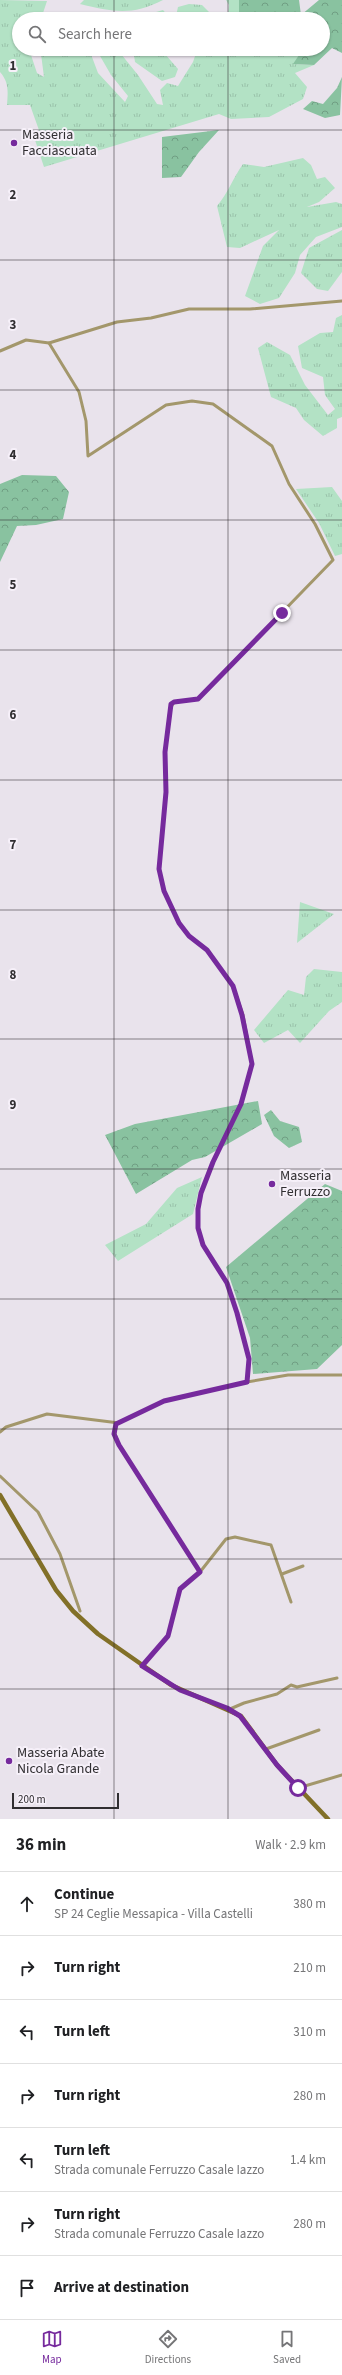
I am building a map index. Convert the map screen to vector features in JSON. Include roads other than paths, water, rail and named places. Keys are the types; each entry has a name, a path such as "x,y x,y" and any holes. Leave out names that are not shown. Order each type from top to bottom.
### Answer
{"main road":[{"path":"0,1495 56,1590 73,1611 98,1634 142,1666 180,1690 230,1709 247,1722 266,1749 298,1788 328,1819"}],"street":[{"path":"0,351 26,340 49,342 117,322 152,318 189,309 250,309 342,301"},
{"path":"49,342 79,392 86,421 88,456 166,405 192,401 212,404 272,446 290,484 315,524 333,560 198,699 174,702 170,709 165,752 166,792 159,869 164,891 179,923 189,936 207,950 233,986 242,1015 252,1064 241,1104 216,1155 201,1193 198,1209 198,1228 203,1245 227,1283 237,1313 249,1359 247,1382"},
{"path":"0,1432 6,1427 47,1414 116,1424 164,1401 247,1382 288,1375 342,1375"},
{"path":"116,1424 114,1434 119,1445 200,1572"},
{"path":"0,1476 38,1512 60,1554 80,1611"},
{"path":"142,1666 168,1636 180,1589 200,1572 218,1545 226,1539 231,1537 268,1543 282,1574 291,1602"},
{"path":"282,1574 303,1566"},
{"path":"73,1611 78,1606"},
{"path":"230,1709 244,1702 277,1694 291,1685 297,1687 337,1678"},
{"path":"266,1749 319,1730"},
{"path":"298,1788 342,1775"}],"place":[{"name":"Masseria Facciascuata","path":"14,143"},
{"name":"Masseria Ferruzzo","path":"272,1184"},
{"name":"Masseria Abate Nicola Grande","path":"9,1761"}]}
